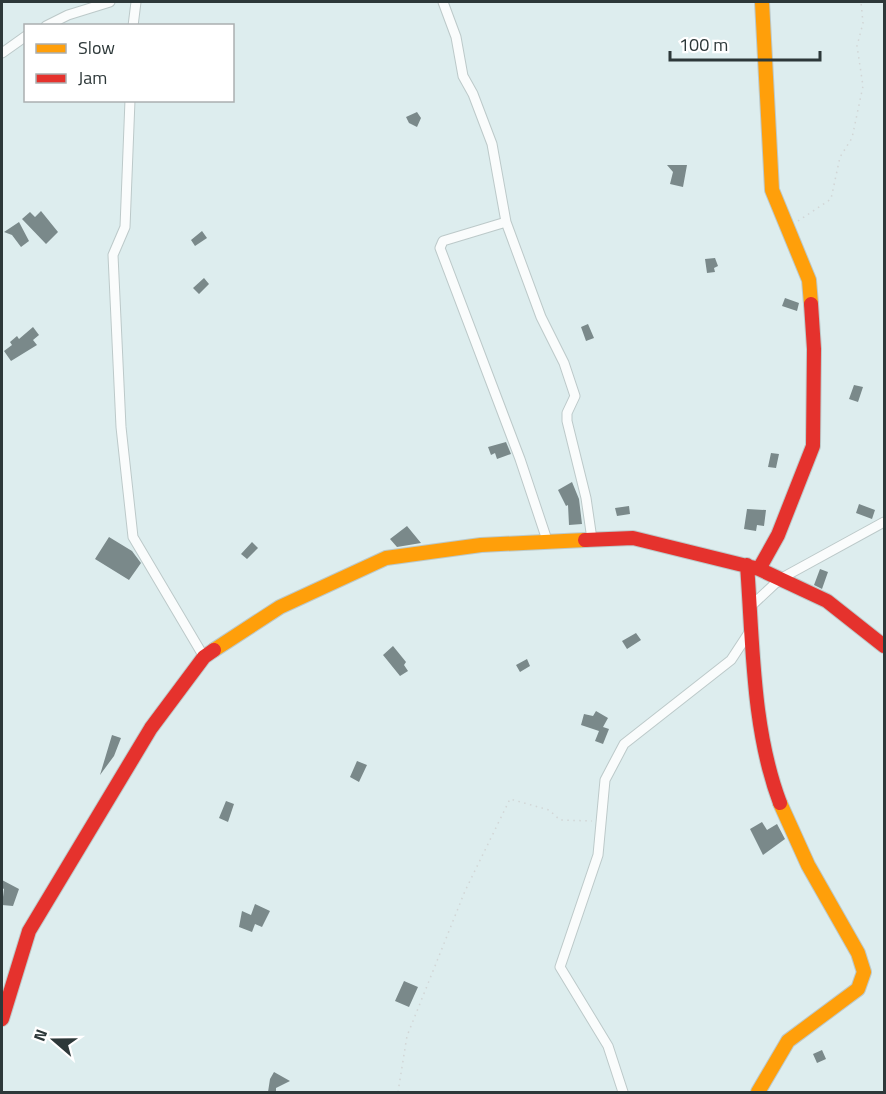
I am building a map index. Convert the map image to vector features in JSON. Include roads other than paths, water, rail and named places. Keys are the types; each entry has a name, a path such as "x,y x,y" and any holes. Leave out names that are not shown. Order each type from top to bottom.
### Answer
{"street":[{"path":"50,24 68,15 110,2"},
{"path":"134,24 136,2"},
{"path":"443,2 456,37 463,76 473,94 492,144 506,222 541,317 564,363 575,396 567,413 567,421 586,498 592,539"},
{"path":"758,1092 788,1041 858,989 864,972 858,952 793,836 771,774 760,710 750,607 753,567 778,535 813,446 814,349 809,280 772,190 762,2"},
{"path":"2,52 24,37"},
{"path":"130,102 125,227 113,255 121,427 133,537 204,657"},
{"path":"506,222 443,241 440,248 520,459 547,540"},
{"path":"750,607 780,579 885,522"},
{"path":"2,1019 29,932 151,728 204,657 280,607 386,558 481,545 547,540 633,538 753,567 827,601 885,646"},
{"path":"623,1092 608,1046 561,968 598,855 605,780 624,744 731,660 752,628"}]}
